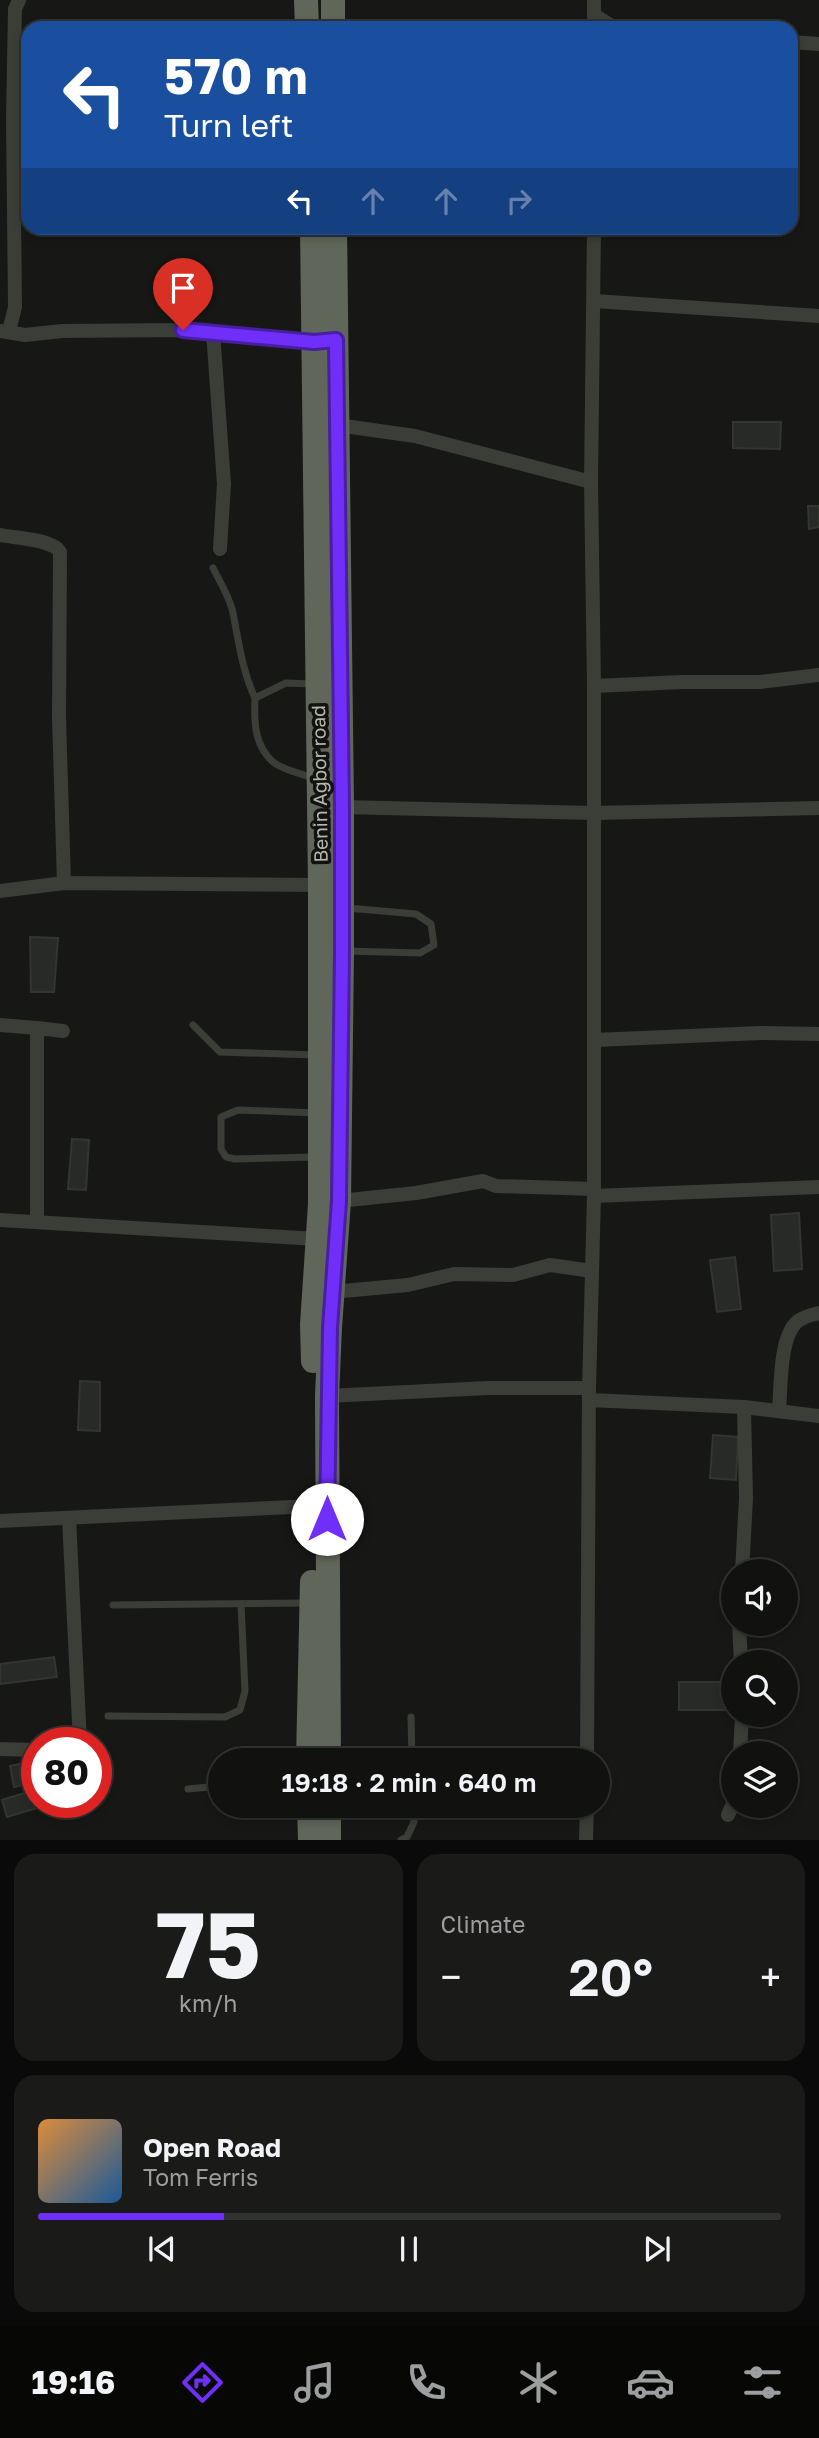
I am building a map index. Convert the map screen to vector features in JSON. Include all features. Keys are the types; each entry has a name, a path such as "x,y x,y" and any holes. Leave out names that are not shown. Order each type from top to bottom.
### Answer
{"highway":[{"path":"306,0 307,21"},
{"path":"333,0 333,21"},
{"name":"Benin Agbor road","path":"313,235 337,425 342,807 339,1201 327,1396 329,1748"},
{"name":"Benin Agbor road","path":"308,1748 313,1506 312,1325 320,1157 318,684 325,341 334,235"},
{"path":"309,1818 310,1839"},
{"path":"329,1818 329,1839"}],"street":[{"path":"19,0 15,9 13,118 15,307 5,331 24,335 62,331 213,332 325,341"},
{"path":"594,0 594,21"},
{"path":"798,42 819,44"},
{"path":"587,1748 589,1394 594,1192 594,686 591,482 594,235"},
{"path":"594,301 819,316"},
{"path":"213,332 224,484 220,549"},
{"path":"337,425 415,436 591,482"},
{"path":"0,535 48,543 58,547 60,552 58,716 64,883"},
{"path":"594,686 760,682 819,675"},
{"path":"342,807 594,813 819,808"},
{"path":"0,891 64,883 320,885"},
{"path":"0,1025 63,1031"},
{"path":"37,1028 37,1222"},
{"path":"594,1040 761,1032 819,1034"},
{"path":"339,1201 416,1193 483,1181 496,1186 594,1192 819,1187"},
{"path":"0,1220 318,1239"},
{"path":"332,1292 408,1285 454,1275 513,1275 551,1265 592,1271"},
{"path":"779,1411 785,1345 789,1332 796,1322 805,1316 819,1313"},
{"path":"327,1396 488,1388 744,1407 819,1416"},
{"path":"743,1559 746,1498 744,1407"},
{"path":"0,1521 313,1506"},
{"path":"69,1518 79,1727"},
{"path":"0,1749 21,1750"},
{"path":"586,1839 587,1818"}],"lane":[{"path":"214,568 233,610 236,639 245,676 255,698 254,721 259,743 274,763 319,780"},
{"path":"255,698 286,683 318,684"},
{"path":"340,908 416,914 431,924 434,946 420,953 342,951"},
{"path":"193,1025 220,1052 320,1055"},
{"path":"320,1113 238,1110 221,1117 221,1149 226,1157 320,1157"},
{"path":"113,1605 311,1603"},
{"path":"108,1716 225,1717 240,1710 245,1691 241,1604"},
{"path":"411,1717 412,1748"},
{"path":"188,1789 208,1787"},
{"path":"401,1839 407,1837 414,1818"}],"building":[{"path":"733,422 781,422 780,449 733,448"},
{"path":"808,506 819,506 819,527 809,529"},
{"path":"30,937 58,938 54,992 31,992"},
{"path":"72,1139 89,1140 86,1190 68,1189"},
{"path":"799,1213 802,1269 774,1271 771,1215"},
{"path":"735,1257 741,1309 717,1312 710,1260"},
{"path":"80,1381 100,1382 100,1431 78,1430"},
{"path":"713,1435 738,1437 736,1480 710,1478"},
{"path":"54,1657 57,1677 0,1684 0,1664"},
{"path":"679,1682 721,1682 721,1710 679,1710"},
{"path":"21,1764 21,1785 14,1787 10,1766"},
{"path":"21,1794 21,1813 7,1817 2,1800"}],"route":[{"path":"183,330 314,342 336,340 342,951 339,1201 327,1396 327,1519"}]}
